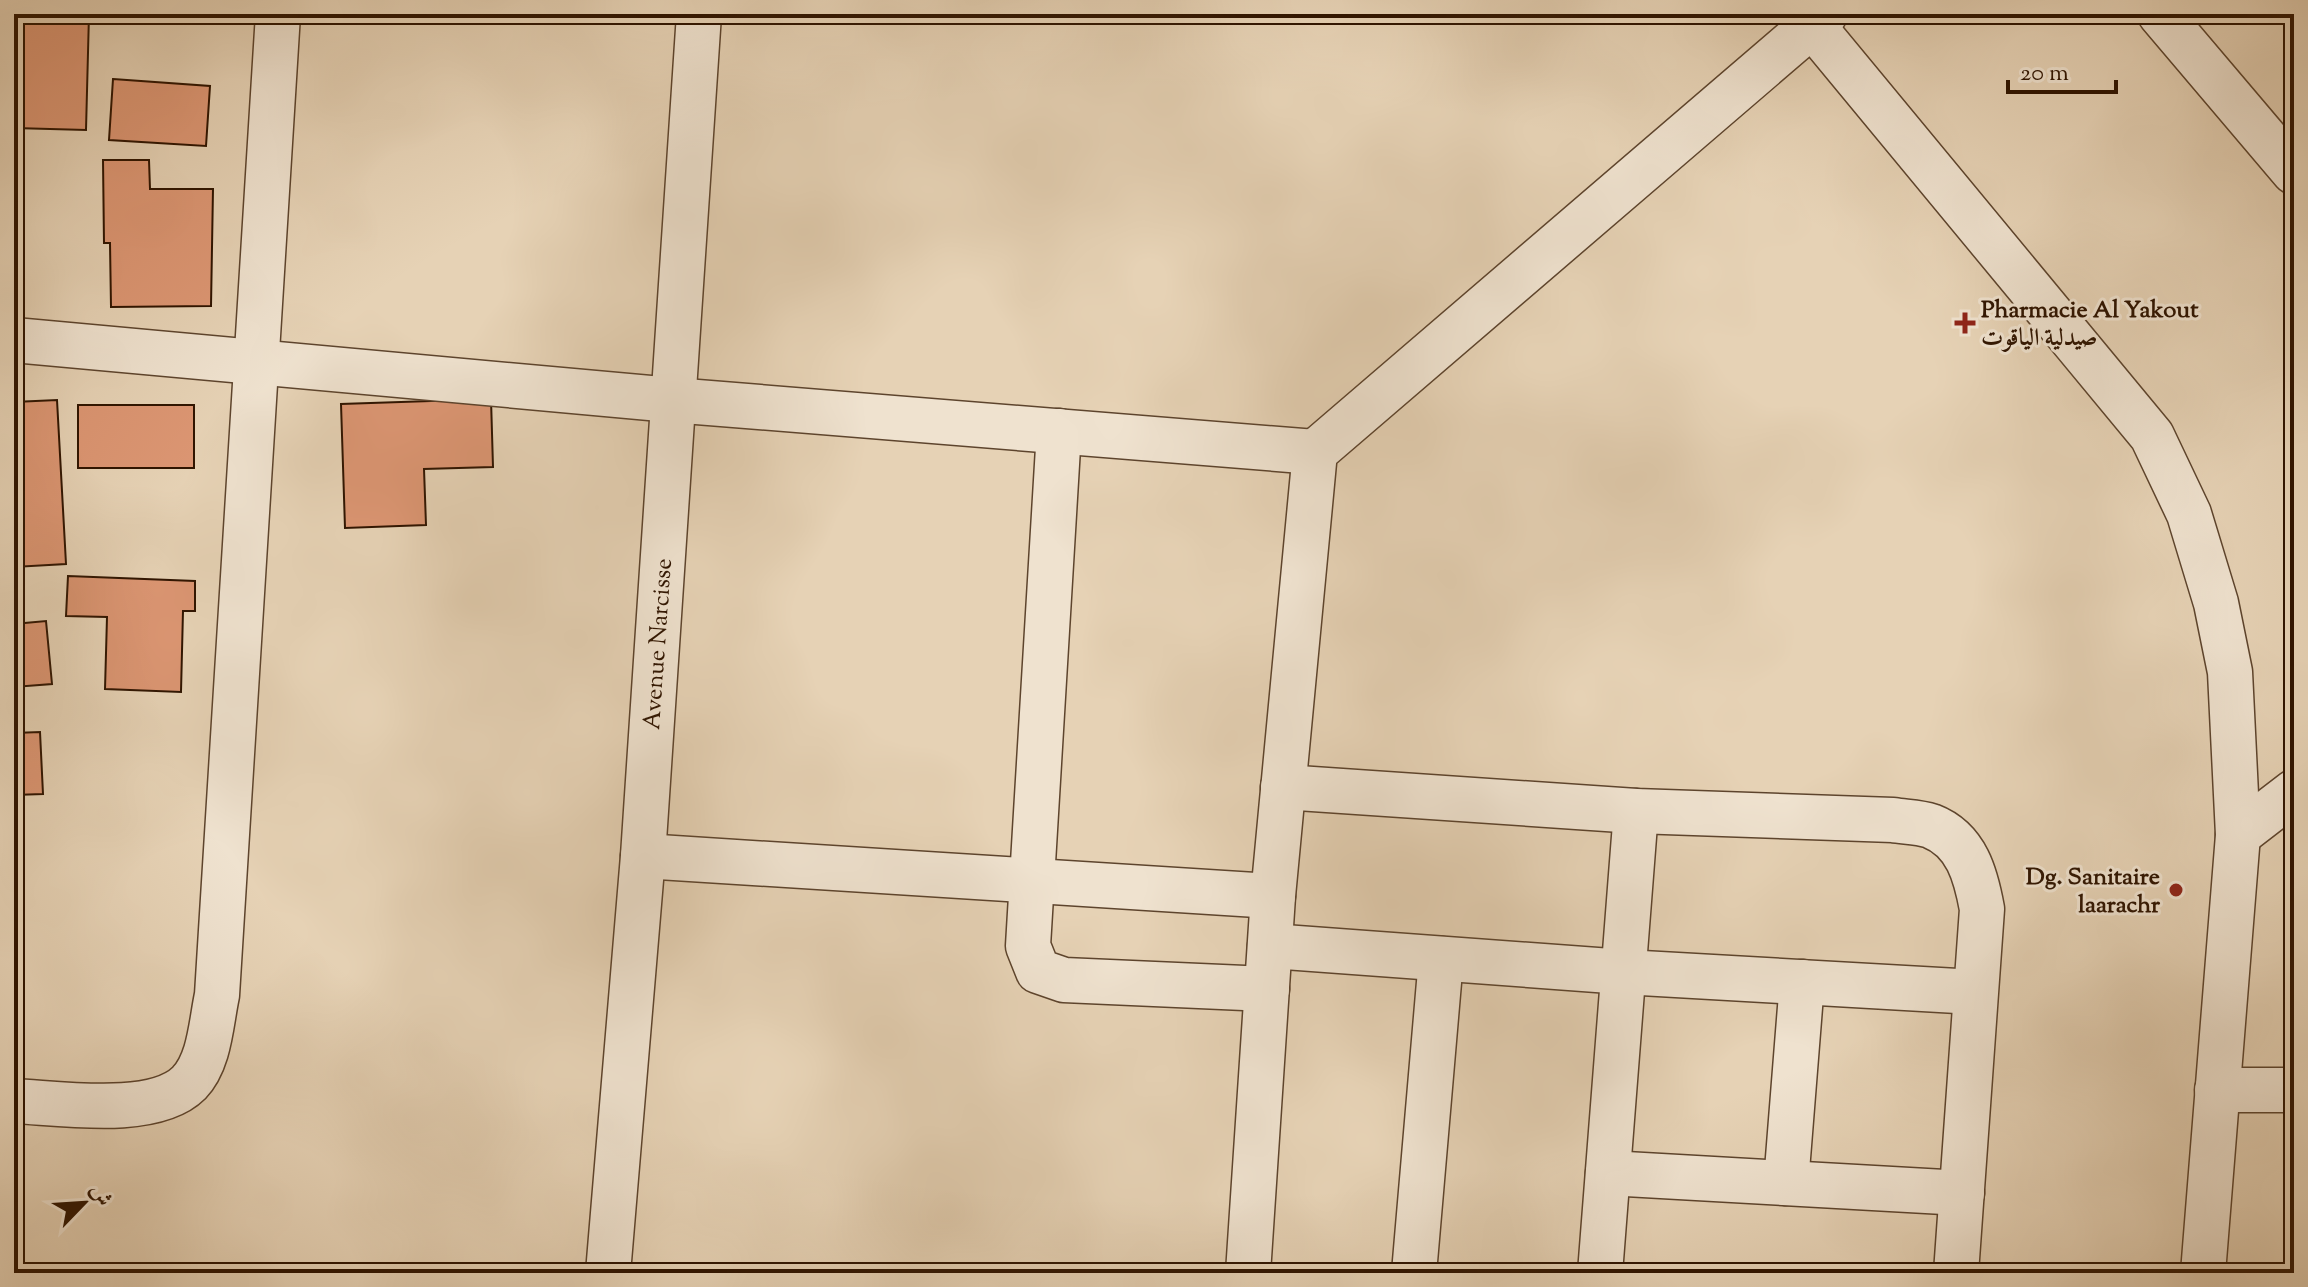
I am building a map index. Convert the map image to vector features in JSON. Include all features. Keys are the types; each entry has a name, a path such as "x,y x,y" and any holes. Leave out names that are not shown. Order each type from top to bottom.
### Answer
{"street":[{"path":"14,1101 139,1105 164,1098 188,1083 200,1065 207,1045 217,995 278,14"},
{"name":"Avenue Narcisse","path":"608,1273 643,856 699,14"},
{"path":"2160,14 2294,172"},
{"path":"1248,1273 1273,896 1315,452 1813,18 2152,436 2189,514 2216,603 2230,672 2238,835 2203,1273"},
{"path":"14,340 672,400 1315,452"},
{"path":"1059,431 1028,946 1038,971 1064,980 1441,959 1975,992"},
{"path":"1283,787 1636,811 1893,820 1931,826 1953,839 1976,875 1982,909 1956,1273"},
{"path":"2238,835 2294,792"},
{"path":"1600,1273 1636,811"},
{"path":"643,856 1273,896"},
{"path":"1414,1273 1441,959"},
{"path":"1786,1183 1802,982"},
{"path":"2217,1090 2294,1090"},
{"path":"1608,1173 1962,1193"}],"building":[{"path":"14,14 89,14 86,130 14,128"},
{"path":"113,79 210,86 206,146 109,140"},
{"path":"103,160 149,160 150,189 213,189 211,306 111,307 110,243 104,243"},
{"path":"491,399 493,467 424,469 426,525 345,528 341,404"},
{"path":"57,400 66,564 14,567 14,402"},
{"path":"78,405 194,405 194,468 78,468"},
{"path":"68,576 195,581 195,611 183,611 181,692 105,689 107,617 66,616"},
{"path":"46,621 52,684 14,687 14,624"},
{"path":"40,732 43,794 14,795 14,733"}],"place":[{"name":"Pharmacie Al Yakout صيدلية الياقوت","path":"1965,323"},
{"name":"Dg. Sanitaire laarachr","path":"2176,890"}]}
